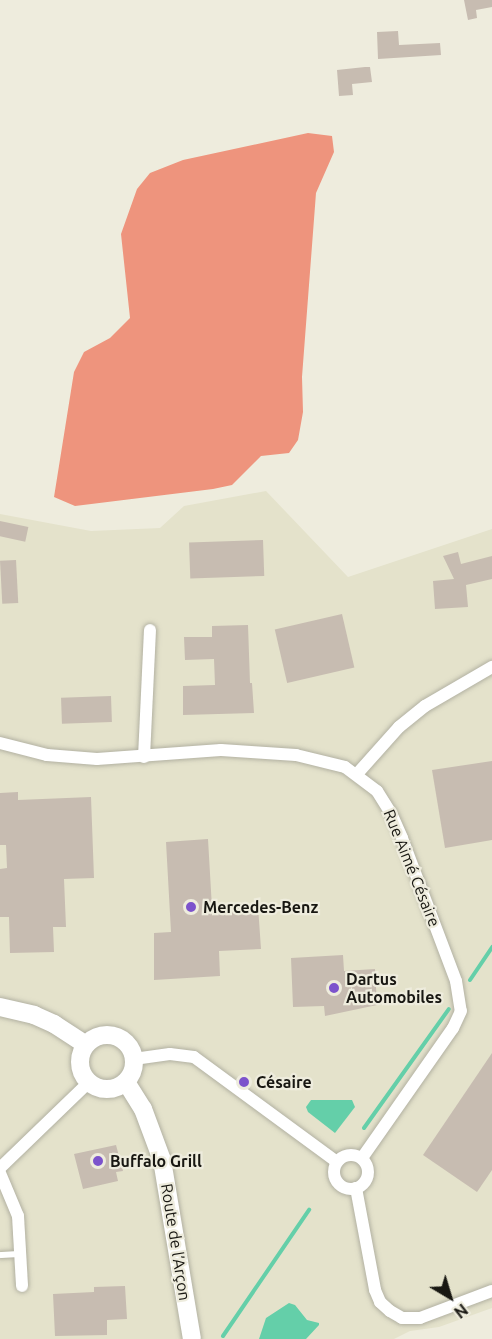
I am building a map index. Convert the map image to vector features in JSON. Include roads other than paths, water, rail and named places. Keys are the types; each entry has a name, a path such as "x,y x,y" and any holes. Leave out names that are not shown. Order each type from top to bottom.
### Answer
{"street":[{"path":"144,757 150,630"},
{"path":"357,774 408,720 434,701 492,667"},
{"name":"Rue Aimé Césaire","path":"0,743 72,758 144,757 221,750 271,752 333,763 357,774 377,791 397,824 456,981 461,1007 453,1028 362,1158"},
{"path":"0,1007 44,1020 86,1045"},
{"path":"115,1036 130,1047 134,1059 133,1071 126,1082 107,1090 88,1083 82,1073 80,1061 86,1045 96,1037 115,1036"},
{"path":"134,1059 170,1054 194,1057 337,1162"},
{"name":"Route de l’Arçon","path":"126,1082 143,1109 162,1160 192,1339"},
{"path":"0,1168 88,1083"},
{"path":"349,1155 362,1158 368,1175 366,1181 356,1188 349,1189 337,1182 334,1168 337,1162 349,1155"},
{"path":"0,1173 18,1216 22,1286"},
{"path":"356,1188 375,1290 380,1302 390,1311 402,1318 420,1318 492,1291"}],"lane":[{"path":"0,1255 20,1254"}],"waterway":[{"path":"470,980 492,947"},
{"path":"364,1128 449,1009"},
{"path":"223,1336 309,1210"}],"place":[{"name":"Mercedes-Benz","path":"191,907"},
{"name":"Dartus Automobiles","path":"334,988"},
{"name":"Césaire","path":"244,1082"},
{"name":"Buffalo Grill","path":"98,1161"}]}
